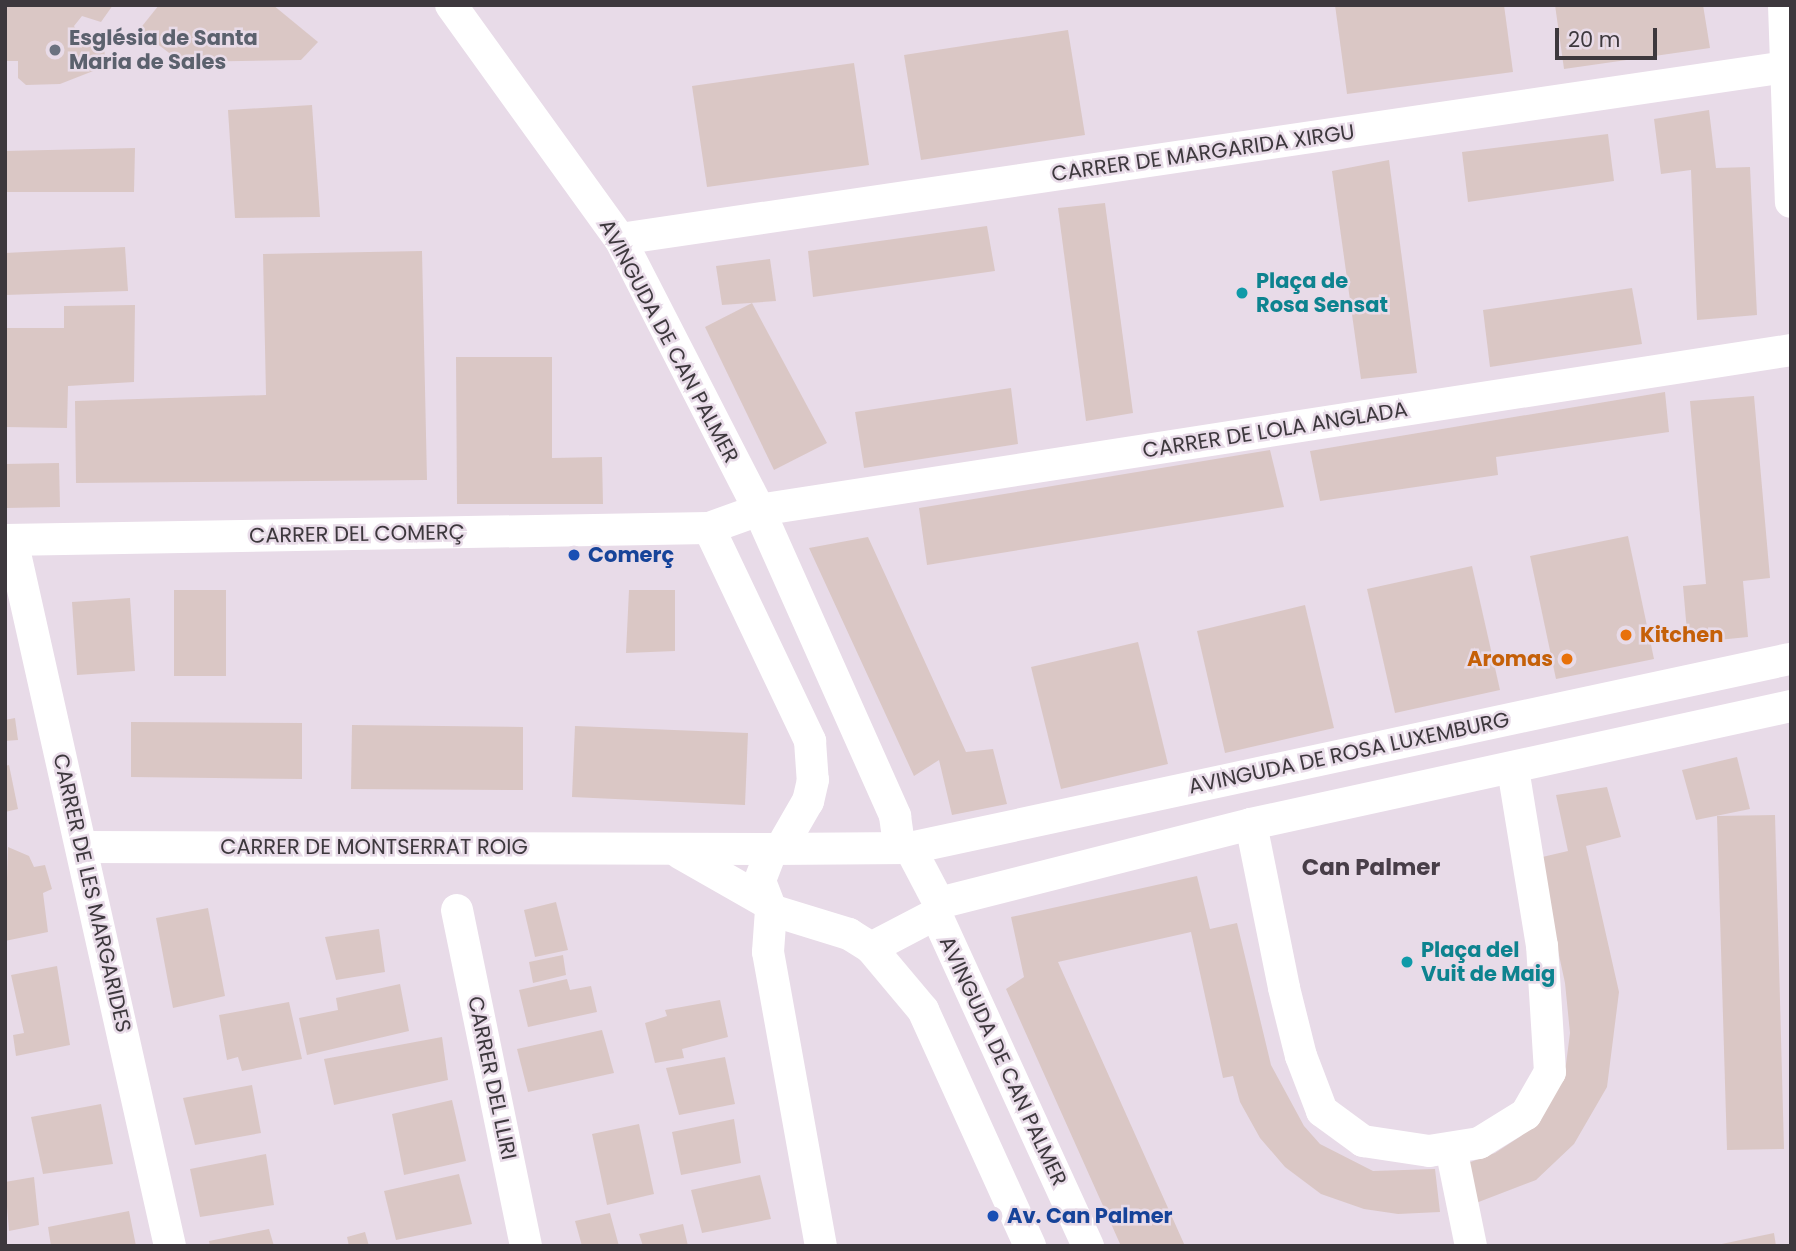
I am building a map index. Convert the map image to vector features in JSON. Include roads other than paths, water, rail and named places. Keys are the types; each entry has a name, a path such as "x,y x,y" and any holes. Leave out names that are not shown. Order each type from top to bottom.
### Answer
{"street":[{"name":"AVINGUDA DE CAN PALMER","path":"451,5 620,239 758,510 908,838 1088,1246"},
{"path":"1784,5 1791,202"},
{"name":"CARRER DE MARGARIDA XIRGU","path":"620,239 1786,67"},
{"name":"CARRER DE LOLA ANGLADA","path":"758,510 1791,350"},
{"path":"758,510 709,527 810,741 814,771 808,801 776,848 760,881 768,906 768,952 813,1244"},
{"name":"CARRER DEL COMERÇ","path":"9,540 709,527"},
{"name":"CARRER DE LES MARGARIDES","path":"9,540 82,847 170,1246"},
{"path":"1790,657 1791,691"},
{"name":"AVINGUDA DE ROSA LUXEMBURG","path":"776,848 908,838 1790,657"},
{"path":"1030,1246 923,1010 872,948 937,908 1251,824 1791,706"},
{"path":"1251,824 1289,1011 1322,1111 1363,1141 1429,1152 1479,1143 1526,1114 1550,1072 1542,946 1513,768"},
{"name":"CARRER DE MONTSERRAT ROIG","path":"82,847 776,848"},
{"name":"CARRER DE MONTSERRAT ROIG","path":"665,848 738,883 768,906 849,934 872,948"},
{"path":"738,883 768,952"},
{"name":"CARRER DEL LLIRI","path":"457,910 526,1246"},
{"path":"1451,1148 1471,1246"}],"place":[{"name":"Església de Santa Maria de Sales","path":"55,50"},
{"name":"Plaça de Rosa Sensat","path":"1242,293"},
{"name":"Comerç","path":"574,555"},
{"name":"Kitchen","path":"1626,635"},
{"name":"Aromas","path":"1567,659"},
{"name":"Plaça del Vuit de Maig","path":"1407,962"},
{"name":"Av. Can Palmer","path":"993,1216"}],"district":[{"name":"Can Palmer","path":"1371,867"}]}
